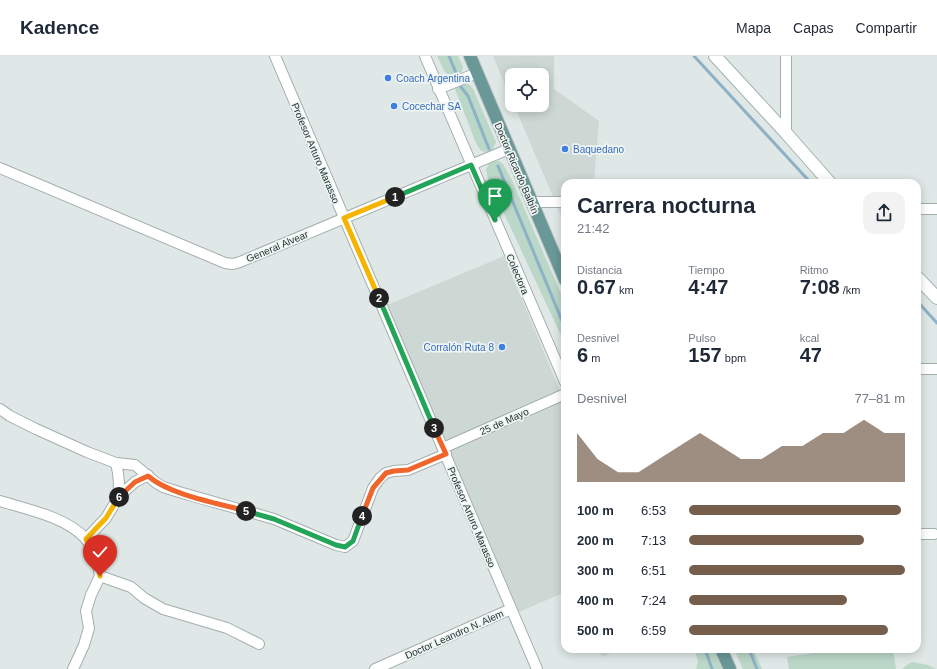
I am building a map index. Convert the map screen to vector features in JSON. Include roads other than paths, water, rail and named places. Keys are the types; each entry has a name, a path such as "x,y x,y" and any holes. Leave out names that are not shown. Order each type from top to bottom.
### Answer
{"main road":[{"name":"Doctor Ricardo Balbín","path":"470,56 561,271"},
{"path":"715,56 826,179"},
{"path":"921,281 937,298"},
{"path":"723,653 730,669"}],"street":[{"name":"Profesor Arturo Marasso","path":"275,56 537,669"},
{"name":"Colectora","path":"425,56 561,373"},
{"path":"786,56 786,133"},
{"path":"438,89 477,73"},
{"name":"General Alvear","path":"0,168 225,263 233,264 509,149"},
{"path":"532,202 561,202"},
{"path":"921,209 937,209"},
{"path":"921,369 937,369"},
{"name":"25 de Mayo","path":"148,476 155,482 174,491 274,519 336,545 345,547 353,541 373,488 380,478 386,473 408,470 433,460 444,451 561,396"},
{"path":"0,409 10,416 36,429 87,452 116,462 135,465 148,476 135,482 118,498 106,518 86,539"},
{"path":"116,462 120,486 118,498"},
{"path":"0,501 38,512 75,529 86,539 96,558 100,576 91,595 86,611 89,628 84,645 73,669"},
{"path":"921,534 934,534"},
{"path":"100,576 131,587 144,598 163,609 227,628 259,644"},
{"name":"Doctor Leandro N. Alem","path":"375,669 511,609"}],"waterway":[{"path":"449,56 456,73"},
{"path":"694,56 807,179"},
{"path":"461,87 468,96 489,149"},
{"path":"498,166 561,318"},
{"path":"921,305 937,323"},
{"path":"706,653 712,669"},
{"path":"751,653 757,669"}],"place":[{"name":"Coach Argentina","path":"388,78"},
{"name":"Cocechar SA","path":"394,106"},
{"name":"Baquedano","path":"565,149"},
{"name":"Corralón Ruta 8","path":"502,347"}]}
